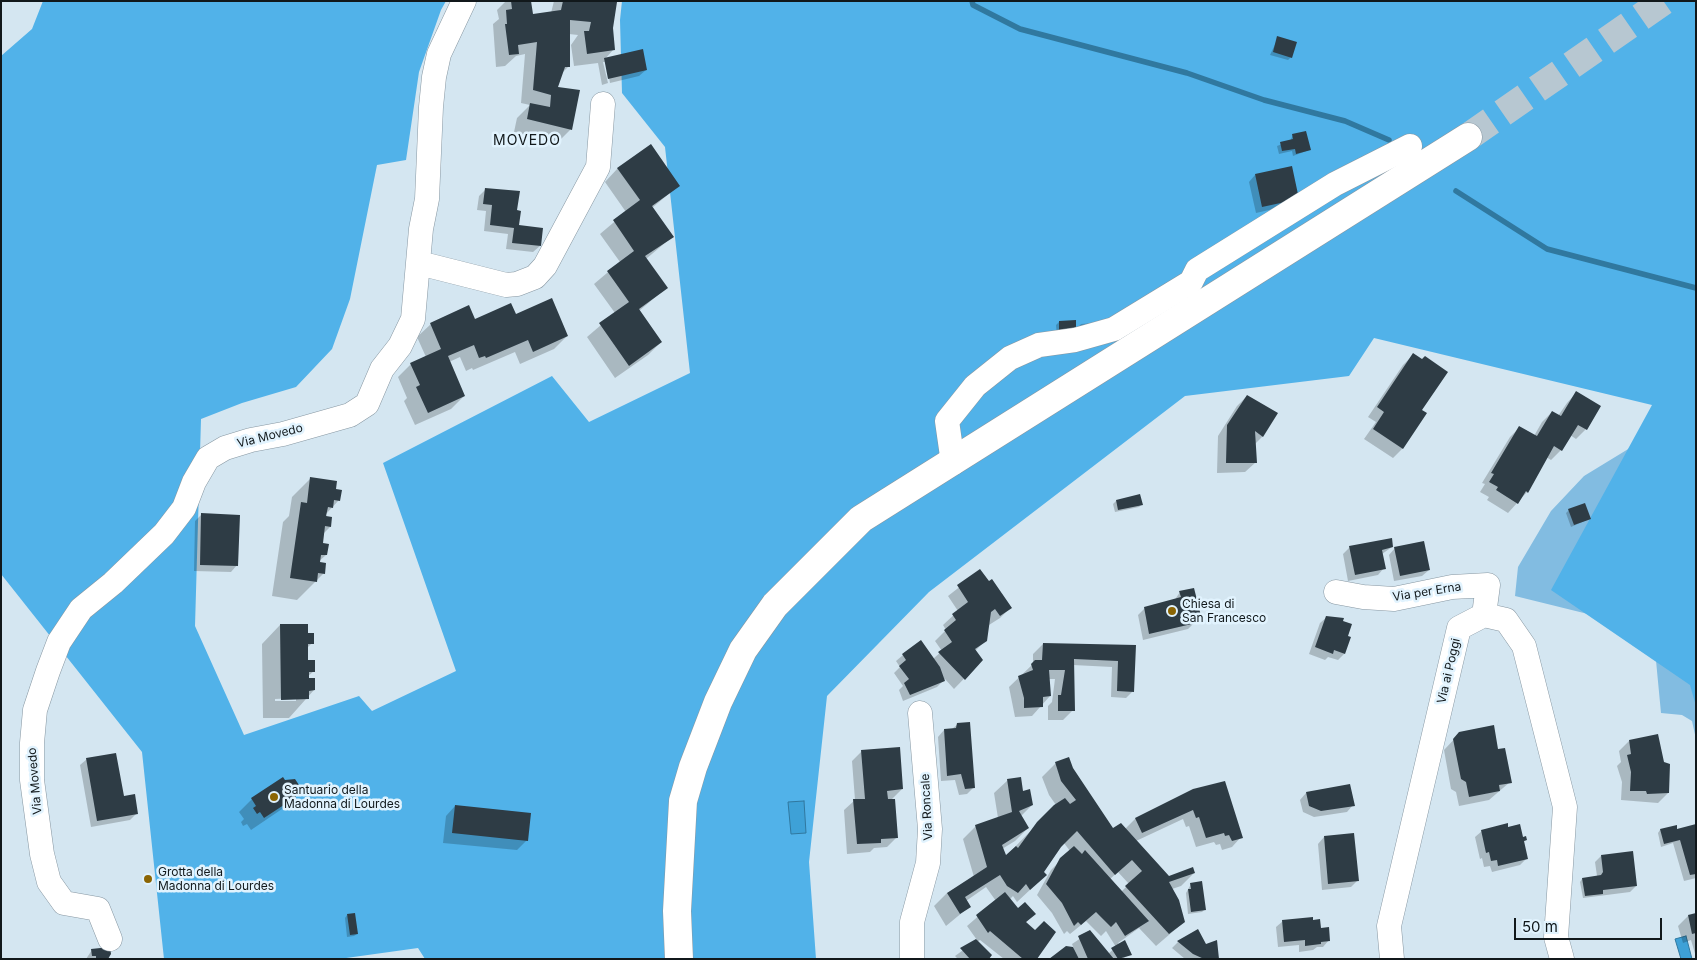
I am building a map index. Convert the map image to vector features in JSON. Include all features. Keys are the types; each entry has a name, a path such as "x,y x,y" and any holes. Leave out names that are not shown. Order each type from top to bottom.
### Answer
{"highway":[{"path":"679,959 677,911 683,801 693,767 718,702 743,650 775,605 861,519 953,463 1468,137"}],"street":[{"name":"Via Movedo","path":"110,939 98,909 64,904 50,882 42,854 32,780 32,743 35,710 59,642 81,609 113,583 164,534 184,508 194,482 208,458 225,448 251,440 283,434 350,416 367,404 382,369 400,346 413,319 421,229 427,199 430,107 434,77 439,54 464,1"},
{"path":"419,263 506,285 517,284 535,277 545,266 598,167 603,104"},
{"path":"953,463 946,421 975,386 1010,358 1039,345 1075,340 1114,329 1191,282 1197,270 1335,184 1410,146"},
{"name":"Via per Erna","path":"1336,592 1363,597 1394,599 1452,587 1488,585 1484,615"},
{"path":"1484,615 1506,620 1524,646 1565,807 1556,937 1562,959"},
{"name":"Via ai Poggi","path":"1392,959 1389,926 1459,628 1484,615"},
{"name":"Via Roncale","path":"912,959 912,922 928,864 930,829 920,713"}],"shaded area":[{"path":"43,1 446,1 419,72 406,160 377,165 350,299 332,349 296,387 242,403 201,419 195,626 244,735 359,696 372,711 456,671 383,463 552,376 589,422 690,373 665,147 622,93 620,20 622,1 1696,1 1696,706 1690,685 1551,590 1652,405 1374,338 1349,376 1185,396 929,592 827,696 809,862 816,959 425,959 418,948 339,959 164,959 142,752 1,574 1,56 32,29"},
{"path":"1643,440 1596,616 1515,596 1518,567 1551,511 1584,476"},
{"path":"1696,622 1696,739 1692,721 1682,715 1661,713 1653,629"},
{"path":"804,801 806,833 791,834 788,802"},
{"path":"1686,936 1692,959 1681,959 1675,939"}],"building":[{"path":"511,1 531,1 533,14 561,10 563,1 617,2 613,28 615,50 587,54 584,31 589,31 591,22 570,20 570,67 565,67 558,87 580,90 572,130 527,119 530,103 550,107 551,95 533,90 537,42 518,45 519,54 509,55 505,24 507,24 506,10 512,9"},
{"path":"1277,36 1297,42 1292,58 1273,52"},
{"path":"643,49 647,70 608,79 604,58"},
{"path":"1306,131 1311,150 1296,154 1295,149 1282,151 1280,142 1293,139 1292,134"},
{"path":"651,144 680,186 652,206 674,237 645,256 668,288 639,309 662,342 629,366 599,323 629,302 607,271 634,251 613,220 640,200 617,168"},
{"path":"1292,166 1299,199 1262,207 1255,174"},
{"path":"485,188 520,191 517,210 521,211 519,225 543,228 541,246 512,243 514,228 490,225 492,205 483,204"},
{"path":"552,298 568,336 533,352 528,340 486,358 485,356 479,358 474,345 448,356 465,396 428,413 416,387 420,385 410,363 441,349 430,323 469,305 475,319 511,303 516,314"},
{"path":"1076,320 1076,336 1059,337 1059,321"},
{"path":"1413,353 1422,359 1425,356 1448,372 1422,410 1427,413 1403,449 1373,429 1384,412 1377,407"},
{"path":"1576,391 1601,406 1587,430 1578,425 1562,451 1554,446 1528,493 1526,491 1518,504 1496,490 1498,487 1489,482 1494,474 1491,473 1519,426 1537,436 1552,411 1561,416"},
{"path":"1247,395 1278,413 1263,437 1255,431 1257,463 1226,463 1227,425"},
{"path":"310,477 337,481 336,489 342,490 340,501 334,500 333,508 328,507 326,516 332,517 331,527 325,526 323,543 329,544 327,555 321,555 320,562 326,563 325,574 318,573 317,582 290,578 301,502 307,503"},
{"path":"1140,494 1143,505 1118,510 1116,500"},
{"path":"1585,503 1591,519 1574,525 1568,509"},
{"path":"201,513 240,515 238,566 200,565"},
{"path":"1392,538 1393,547 1382,550 1386,569 1355,575 1349,546"},
{"path":"1424,541 1430,570 1400,576 1394,547"},
{"path":"980,569 989,581 992,579 1012,608 1000,616 995,609 991,612 987,641 975,649 983,660 965,680 938,652 952,642 944,630 956,620 952,614 968,602 957,585"},
{"name":"Chiesa di San Francesco","path":"1194,588 1201,616 1194,617 1196,623 1149,634 1144,607 1181,597 1179,591"},
{"path":"1326,616 1344,618 1343,621 1352,624 1348,636 1351,637 1345,654 1334,650 1333,654 1315,647"},
{"path":"280,624 308,624 308,633 314,633 314,644 308,644 308,660 315,660 315,672 309,672 309,678 315,678 315,690 309,691 309,699 281,700"},
{"path":"921,640 940,667 945,681 910,695 904,683 909,679 899,666 906,660 902,654"},
{"path":"1043,643 1136,645 1134,692 1117,691 1118,661 1074,659 1075,711 1058,711 1058,695 1061,695 1065,670 1049,670 1051,696 1043,697 1043,707 1024,708 1024,698 1018,676 1033,670 1031,664 1035,660 1042,660"},
{"path":"970,722 975,788 965,789 961,774 947,776 944,729 956,728 957,723"},
{"path":"1494,725 1498,749 1505,748 1512,783 1499,785 1500,791 1469,797 1466,782 1461,779 1453,739 1459,732"},
{"path":"1658,734 1664,762 1670,764 1669,793 1647,794 1646,791 1630,791 1631,772 1627,755 1631,754 1629,740"},
{"path":"900,747 903,789 887,791 888,799 895,799 898,838 881,839 881,843 857,844 853,799 865,799 861,750"},
{"path":"116,753 124,796 135,794 138,814 97,821 86,758"},
{"path":"1069,757 1073,768 1113,828 1121,823 1169,876 1193,867 1195,873 1169,882 1179,900 1185,922 1169,934 1125,886 1142,871 1132,860 1115,875 1077,831 1061,847 1044,872 1047,875 1030,890 1026,884 1018,893 1007,886 1000,875 965,897 971,907 960,914 947,893 987,867 975,825 1012,812 1007,779 1021,777 1023,791 1030,789 1033,805 1019,811 1029,828 1002,845 1006,855 1016,846 1018,848 1037,822 1054,805 1065,798 1070,804 1076,800 1061,781 1055,762"},
{"name":"Santuario della Madonna di Lourdes","path":"283,777 285,780 295,779 299,785 294,793 296,797 264,818 260,812 257,814 253,808 256,806 251,798"},
{"path":"1225,781 1243,838 1232,841 1229,835 1225,836 1224,833 1206,838 1199,817 1196,818 1193,810 1142,833 1135,818 1193,789"},
{"path":"1350,784 1355,806 1321,811 1309,806 1306,792"},
{"path":"455,805 531,813 528,841 452,833"},
{"path":"1508,823 1508,827 1520,824 1523,837 1526,836 1527,840 1524,841 1528,859 1498,866 1497,860 1491,861 1489,852 1486,853 1481,830"},
{"path":"1696,824 1696,874 1690,875 1680,840 1664,844 1660,829 1677,825 1677,829"},
{"path":"1354,833 1359,881 1328,884 1324,836"},
{"path":"1074,846 1082,854 1085,850 1149,921 1125,936 1116,922 1111,927 1096,912 1081,925 1078,922 1074,926 1062,903 1046,884 1060,858"},
{"path":"1633,851 1637,886 1603,890 1603,894 1585,896 1582,878 1601,875 1603,872 1601,855"},
{"path":"1202,881 1206,910 1191,912 1188,889 1191,889 1190,883"},
{"path":"1005,892 1018,908 1025,902 1036,914 1026,922 1035,930 1044,921 1056,932 1037,959 1023,959 990,931 988,933 976,915"},
{"path":"355,913 358,934 350,935 347,914"},
{"path":"1696,913 1696,933 1692,934 1688,915"},
{"path":"1313,917 1313,920 1320,919 1321,928 1329,927 1330,941 1305,946 1305,940 1284,942 1282,920"},
{"path":"1198,929 1206,944 1217,940 1219,959 1204,959 1193,954 1177,941"},
{"path":"1090,930 1114,959 1088,959 1078,936"},
{"path":"976,939 992,955 989,959 970,959 960,948"},
{"path":"1125,940 1132,955 1118,959 1111,948"},
{"path":"1066,946 1073,947 1079,959 1049,959"},
{"path":"110,947 111,954 108,959 96,959 96,956 92,956 91,949"}],"waterway":[{"path":"972,1 973,5 1020,29 1187,73 1264,100 1345,121 1389,140"},
{"path":"1456,191 1547,249 1696,288"}],"tunnel":[{"path":"1468,137 1664,1"}],"place":[{"name":"Chiesa di San Francesco","path":"1172,611"},
{"name":"Santuario della Madonna di Lourdes","path":"274,797"},
{"name":"Grotta della Madonna di Lourdes","path":"148,879"}],"district":[{"name":"MOVEDO","path":"527,141"}]}
